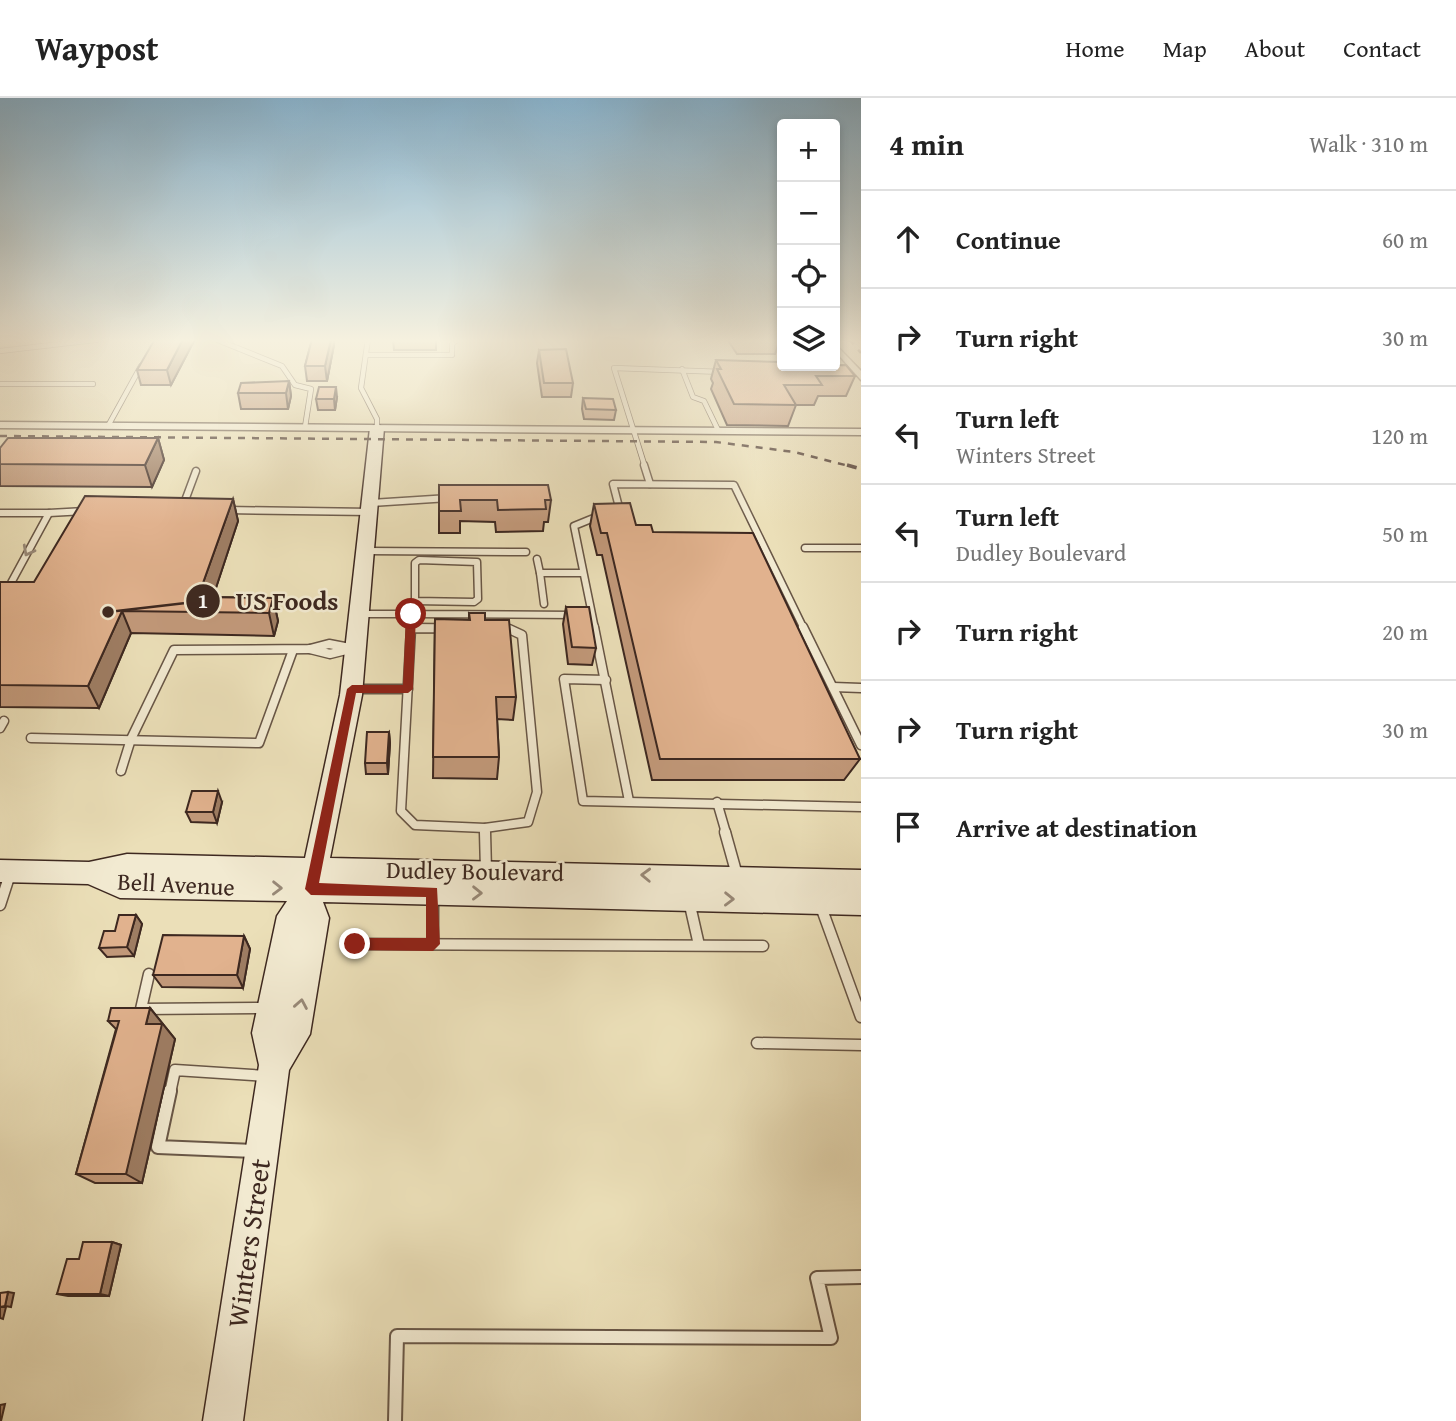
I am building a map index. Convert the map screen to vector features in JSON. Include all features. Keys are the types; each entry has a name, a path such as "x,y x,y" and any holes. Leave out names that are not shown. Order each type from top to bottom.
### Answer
{"main road":[{"name":"Winters Street","path":"273,1071 295,1034 316,918 312,885 352,689 353,649 367,551 377,428"},
{"name":"Bell Avenue","path":"5,871 89,873 120,886 312,885"},
{"name":"Dudley Boulevard","path":"312,885 486,871 861,881"},
{"name":"Winters Street","path":"223,1421 273,1071 267,1032 290,916 312,885"},
{"name":"Dudley Boulevard","path":"312,885 433,892 861,903"}],"street":[{"path":"1,426 861,432"}],"lane":[{"path":"107,426 121,401"},
{"path":"305,427 310,401"},
{"path":"368,401 377,419 377,428"},
{"path":"623,401 650,484"},
{"path":"703,401 718,430"},
{"path":"182,510 196,471"},
{"path":"629,801 574,526 602,515 621,514 613,484 734,485 861,745"},
{"path":"216,510 371,508 458,498"},
{"path":"169,510 194,510"},
{"path":"0,513 96,511"},
{"path":"0,597 11,583 49,513"},
{"path":"805,548 861,548"},
{"path":"367,551 526,552"},
{"path":"537,559 544,604"},
{"path":"411,628 509,629 522,635 537,792 528,822 485,828 415,825 401,811 411,614 415,601 415,563 419,560 477,562 478,599 474,602 415,601"},
{"path":"540,573 583,573"},
{"path":"360,614 592,615"},
{"path":"121,771 131,739 174,650 310,649 321,654 340,654 353,649"},
{"path":"31,738 260,743 293,650"},
{"path":"606,680 565,679 583,801 861,807"},
{"path":"833,687 861,688"},
{"path":"352,689 408,689"},
{"path":"717,802 738,877"},
{"path":"485,828 486,871"},
{"path":"0,905 5,871"},
{"path":"433,892 433,944"},
{"path":"688,898 699,945"},
{"path":"819,902 861,1017"},
{"path":"355,944 764,946"},
{"path":"149,974 141,1009 272,1008"},
{"path":"757,1043 861,1045"},
{"path":"261,1152 158,1147 176,1070 273,1071"},
{"path":"395,1421 397,1336 831,1338 817,1278 861,1277"}],"building":[{"path":"584,401 613,401 616,410 586,409"},
{"path":"732,401 793,401 796,405 734,404"},
{"path":"8,438 158,438 145,465 0,464 0,448"},
{"path":"439,485 548,485 551,500 545,500 546,509 498,510 497,500 460,500 461,511 439,511"},
{"path":"85,496 233,499 198,597 273,598 269,613 122,611 88,686 0,685 0,582 34,582"},
{"path":"630,503 636,525 651,525 653,532 753,533 860,759 660,759 607,533 601,533 594,504"},
{"path":"566,607 589,607 596,648 572,647"},
{"path":"469,613 485,613 485,620 509,620 516,697 496,697 499,757 433,757 435,619 470,620"},
{"path":"367,732 389,732 387,763 365,763"},
{"path":"192,791 218,791 213,812 186,812"},
{"path":"119,915 136,915 127,947 99,948 104,931 115,931"},
{"path":"163,935 244,936 237,975 153,975"},
{"path":"111,1008 150,1008 146,1024 162,1024 126,1174 76,1174 119,1021 108,1021"},
{"path":"83,1242 112,1242 100,1294 57,1294 67,1259 79,1259"},
{"path":"8,1292 5,1306 0,1307 0,1293"}],"railway":[{"path":"0,436 716,442 794,452 853,467"},
{"path":"847,465 861,469"}],"place":[{"name":"US Foods","path":"108,612"}],"route":[{"path":"355,944 433,944 433,892 311,889 352,689 408,689 411,614"}]}
